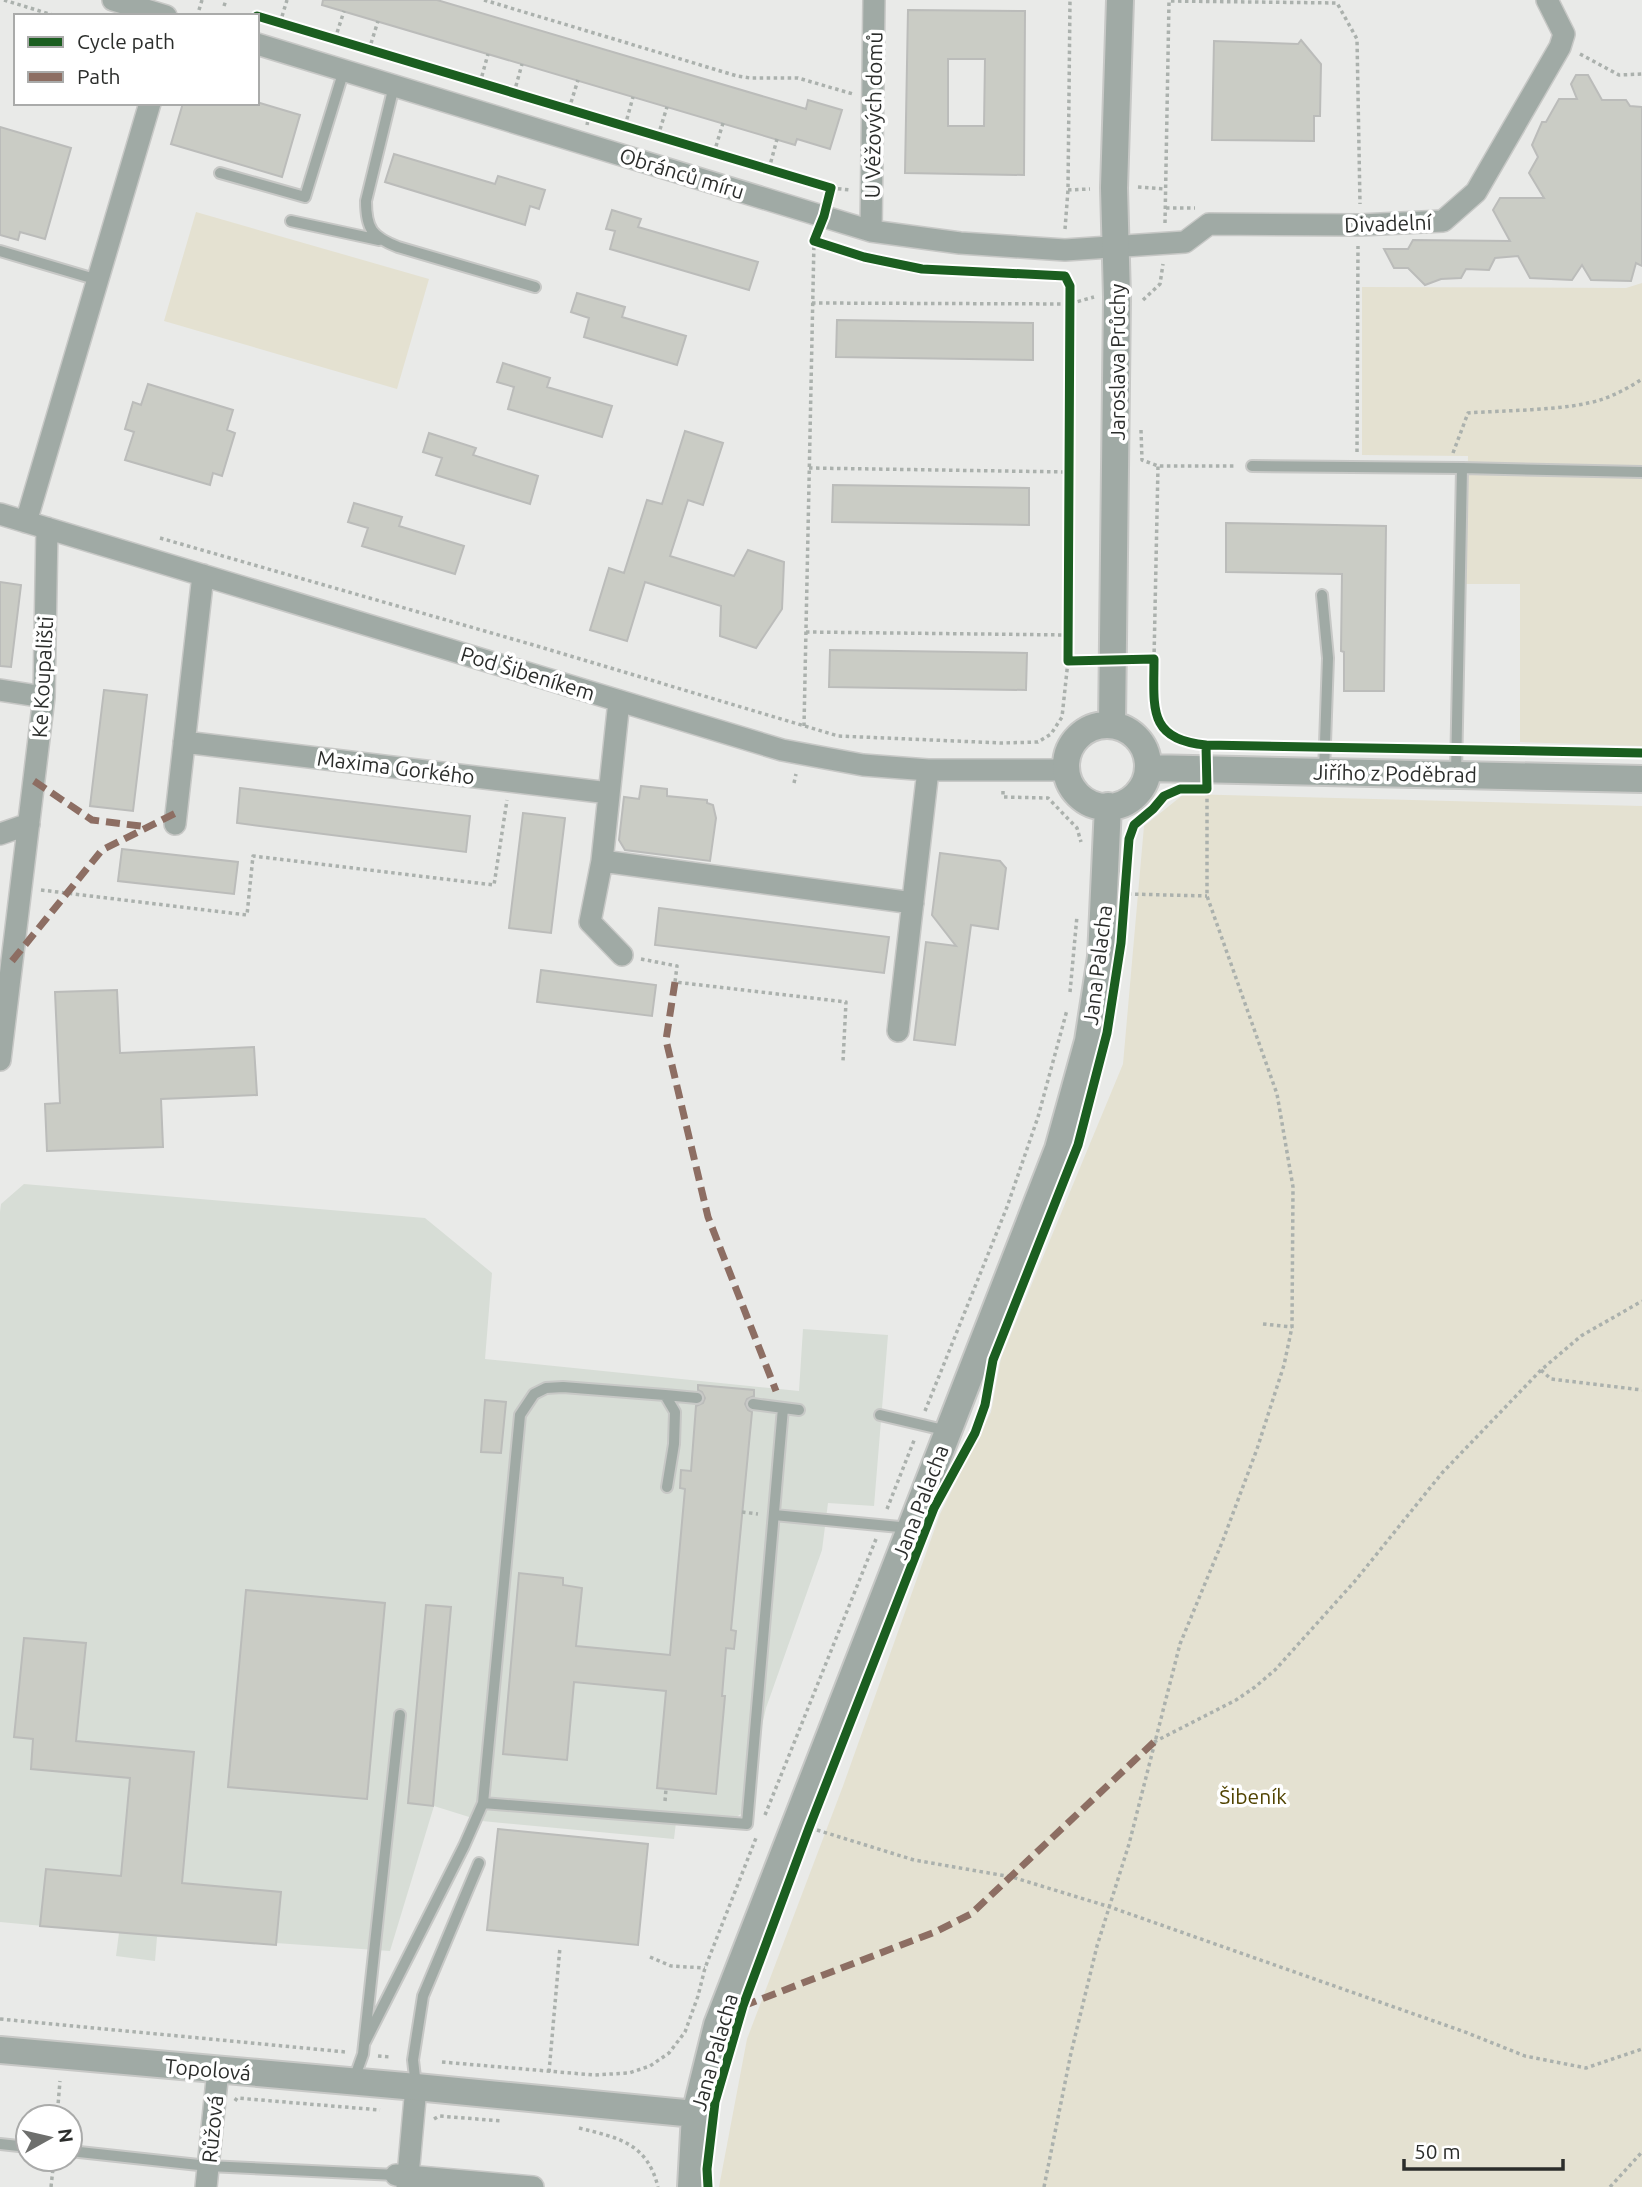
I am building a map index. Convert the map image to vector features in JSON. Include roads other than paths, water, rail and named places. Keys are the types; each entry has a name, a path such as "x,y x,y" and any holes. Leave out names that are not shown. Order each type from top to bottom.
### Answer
{"street":[{"path":"113,0 159,14"},
{"name":"U Věžových domů","path":"871,231 874,0"},
{"name":"Jaroslava Průchy","path":"1112,725 1117,246 1114,188 1120,0"},
{"name":"Divadelní","path":"1117,246 1185,242 1209,224 1360,225 1443,221 1476,192 1560,47 1563,34 1547,0"},
{"name":"Obránců míru","path":"259,45 871,231 960,243 1065,250 1117,246"},
{"path":"26,522 149,105"},
{"name":"Pod Šibeníkem","path":"0,514 782,750 863,765 928,771 1066,770"},
{"name":"Ke Koupališti","path":"0,1060 44,698 47,528"},
{"path":"175,824 203,575"},
{"path":"0,690 44,698"},
{"path":"619,701 602,861 590,922 622,956"},
{"path":"1100,725 1124,728 1134,735 1147,755 1148,768 1145,780 1131,799 1108,806 1085,800 1069,781 1066,770 1067,757 1078,736 1100,725"},
{"name":"Maxima Gorkého","path":"184,742 609,793"},
{"name":"Jiřího z Poděbrad","path":"1148,768 1202,782 1324,772 1642,779"},
{"path":"898,1031 928,771"},
{"name":"Jana Palacha","path":"691,2187 695,2114 717,2025 1058,1149 1087,1041 1101,957 1108,806"},
{"path":"0,834 29,824"},
{"path":"602,861 913,903"},
{"name":"Topolová","path":"0,2050 695,2114"},
{"name":"Růžová","path":"206,2187 218,2070"},
{"path":"416,2087 404,2179 533,2187"}],"lane":[{"path":"220,173 305,197 344,70"},
{"path":"379,240 366,215 366,201 394,86"},
{"path":"291,221 379,240 535,287"},
{"path":"0,251 98,280"},
{"path":"1252,466 1642,472"},
{"path":"1456,775 1462,468"},
{"path":"1322,595 1328,658 1324,772"},
{"path":"365,2042 458,1858 483,1802 520,1415 534,1394 546,1388 564,1387 697,1398"},
{"path":"664,1395 675,1412 674,1444 667,1487"},
{"path":"753,1404 799,1410"},
{"path":"483,1802 747,1824 783,1408"},
{"path":"880,1415 948,1431"},
{"path":"774,1515 910,1528"},
{"path":"353,2082 365,2042 400,1715"},
{"path":"416,2087 413,2060 423,1996 479,1863"},
{"path":"84,2152 208,2165 404,2179"}],"park label":[{"name":"Šibeník","path":"1253,1796"}]}
